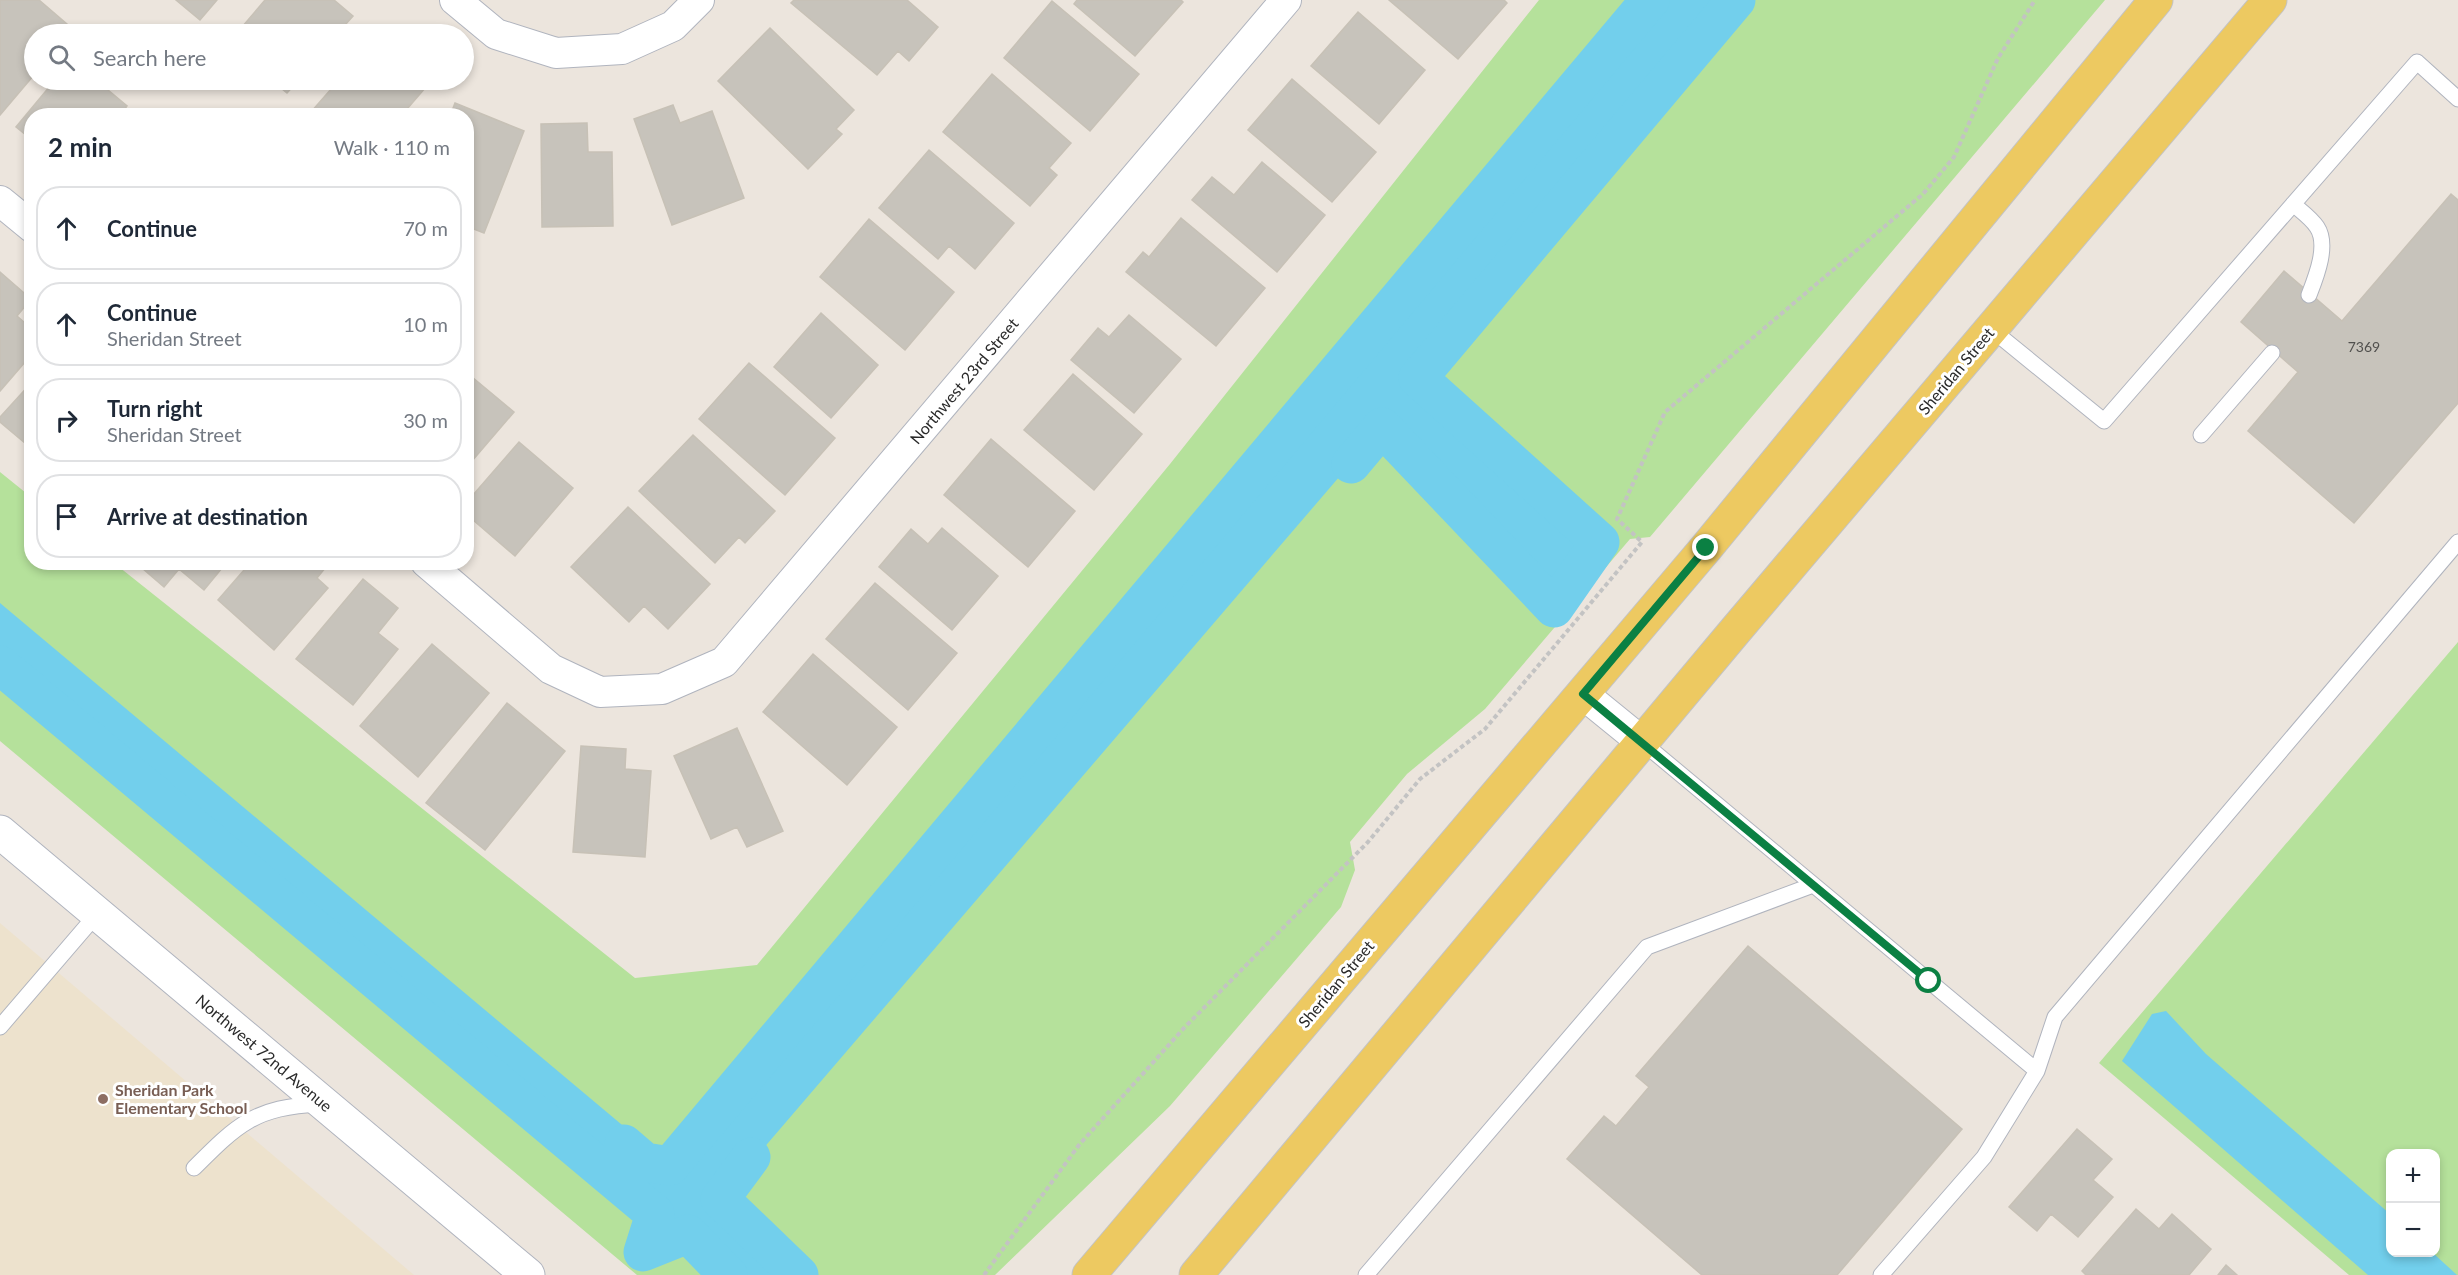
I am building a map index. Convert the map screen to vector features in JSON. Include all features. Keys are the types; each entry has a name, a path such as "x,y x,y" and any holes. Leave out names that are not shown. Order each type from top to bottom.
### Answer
{"main road":[{"name":"Sheridan Street","path":"1089,1275 1706,548 2156,0"},
{"name":"Sheridan Street","path":"1196,1275 1642,742 2270,0"}],"street":[{"path":"455,0 496,34 556,53 622,49 673,26 699,0"},
{"name":"Northwest 23rd Street","path":"435,570 551,669 600,692 662,689 724,662 1286,0"},
{"path":"0,201 24,220"},
{"path":"1583,694 1642,742"},
{"name":"Northwest 72nd Avenue","path":"0,832 528,1275"}],"lane":[{"path":"1991,329 2103,421 2417,62 2458,99"},
{"path":"2293,204 2318,228 2322,245 2316,276 2309,295"},
{"path":"2201,435 2272,353"},
{"path":"1881,1275 1984,1157 2037,1071 2055,1017 2458,542"},
{"path":"1642,742 2037,1071"},
{"path":"1366,1275 1647,947 1813,885"},
{"path":"0,1027 98,914"},
{"path":"194,1168 231,1132 246,1121 276,1108 324,1104"}],"path":[{"path":"984,1275 1079,1145 1184,1028 1368,842 1420,779 1485,729 1642,542 1617,519 1665,412 1923,194 1954,157 1998,58 2035,0"}],"shaded area":[{"name":"Sheridan Park Elementary School","path":"0,923 414,1275 0,1275"}],"green space":[{"path":"1539,0 2105,0 1650,537 1630,539 1485,709 1407,774 1350,842 1355,870 1341,907 1170,1106 995,1275 637,1275 0,741 0,472 24,491 24,570 123,570 635,978 757,965 1170,464"},
{"path":"2458,642 2458,1275 2349,1275 2099,1063"}],"water":[{"path":"1650,0 1736,0 1419,378 1600,542 1554,608 1382,427 720,1199 799,1275 726,1275 688,1234 643,1252 654,1214 0,665 0,603 671,1166"},
{"path":"2166,1011 2206,1054 2386,1211 2386,1257 2437,1257 2457,1275 2368,1275 2122,1061 2152,1014"}],"building":[{"path":"0,0 39,0 67,24 24,24 24,87 0,115"},
{"path":"176,0 217,0 200,20"},
{"path":"265,0 334,0 353,16 346,24 245,24"},
{"path":"794,0 907,0 938,27 909,61 898,51 877,75 791,3"},
{"path":"1077,0 1181,0 1183,2 1135,56 1074,4"},
{"path":"1389,0 1504,0 1507,3 1458,59"},
{"path":"1052,1 1139,74 1090,131 1004,58"},
{"path":"1358,12 1425,70 1379,124 1311,66"},
{"path":"770,28 854,110 836,129 842,134 808,169 718,81"},
{"path":"992,74 1071,143 1049,168 1057,175 1030,206 943,132"},
{"path":"1292,79 1376,152 1332,202 1248,130"},
{"path":"47,90 108,90 127,106 126,108 32,108"},
{"path":"330,90 423,90 408,108 314,108"},
{"path":"455,103 467,108 453,108"},
{"path":"673,105 680,123 712,111 744,198 672,225 634,119"},
{"path":"474,111 524,131 484,233 474,229"},
{"path":"24,117 24,134 16,127"},
{"path":"587,123 588,152 612,152 613,226 542,227 541,124"},
{"path":"929,150 1014,223 975,269 949,246 938,259 879,208"},
{"path":"1262,162 1325,215 1277,272 1192,200 1212,177 1234,195"},
{"path":"2451,194 2458,200 2458,403 2354,523 2248,431 2298,372 2241,322 2284,271 2342,321"},
{"path":"1181,218 1265,288 1216,346 1126,272 1143,252 1149,257"},
{"path":"869,219 954,292 905,350 820,277"},
{"path":"0,272 24,293 24,308 17,316 24,322 24,363 0,391"},
{"path":"821,313 878,365 831,418 774,367"},
{"path":"1129,315 1181,359 1134,413 1071,360 1098,328 1109,337"},
{"path":"749,363 835,438 785,495 699,419"},
{"path":"1073,374 1142,434 1094,490 1024,430"},
{"path":"474,379 514,412 474,459"},
{"path":"24,391 24,442 0,422 0,417"},
{"path":"693,435 775,511 745,543 739,537 715,563 639,491"},
{"path":"991,439 1075,511 1028,567 944,495"},
{"path":"519,442 573,488 515,556 474,521 474,494"},
{"path":"628,507 710,584 668,629 644,606 629,622 571,567"},
{"path":"942,528 998,576 952,630 879,567 911,529 928,544"},
{"path":"144,570 178,570 164,587"},
{"path":"180,570 220,570 204,590"},
{"path":"244,570 324,570 317,578 328,588 274,650 218,600"},
{"path":"363,579 398,608 378,633 398,649 353,705 296,659"},
{"path":"875,583 957,653 908,710 826,639"},
{"path":"432,644 489,693 418,777 360,726"},
{"path":"813,654 897,727 847,785 763,712"},
{"path":"507,703 565,751 485,850 426,803"},
{"path":"737,728 783,831 747,847 737,827 711,839 674,756"},
{"path":"581,746 626,749 625,769 651,771 645,857 573,852"},
{"path":"1748,946 1962,1129 1837,1275 1702,1275 1567,1159 1604,1116 1616,1126 1649,1087 1636,1076"},
{"path":"2077,1129 2112,1159 2093,1180 2113,1197 2078,1237 2051,1214 2037,1231 2009,1207"},
{"path":"2136,1209 2159,1229 2172,1214 2211,1249 2189,1275 2086,1275 2082,1271"},
{"path":"2226,1265 2237,1275 2218,1275"}],"waterway":[{"path":"624,1144 645,1162 670,1166 1650,0"},
{"path":"1351,464 1382,427 1554,608 1600,542 1418,378 1736,0"},
{"path":"0,665 655,1214 643,1252 688,1234 728,1275"},
{"path":"751,1157 720,1199 799,1275"}],"place":[{"name":"Sheridan Park Elementary School","path":"103,1099"}],"route":[{"path":"1706,548 1583,694 1929,981"}]}
